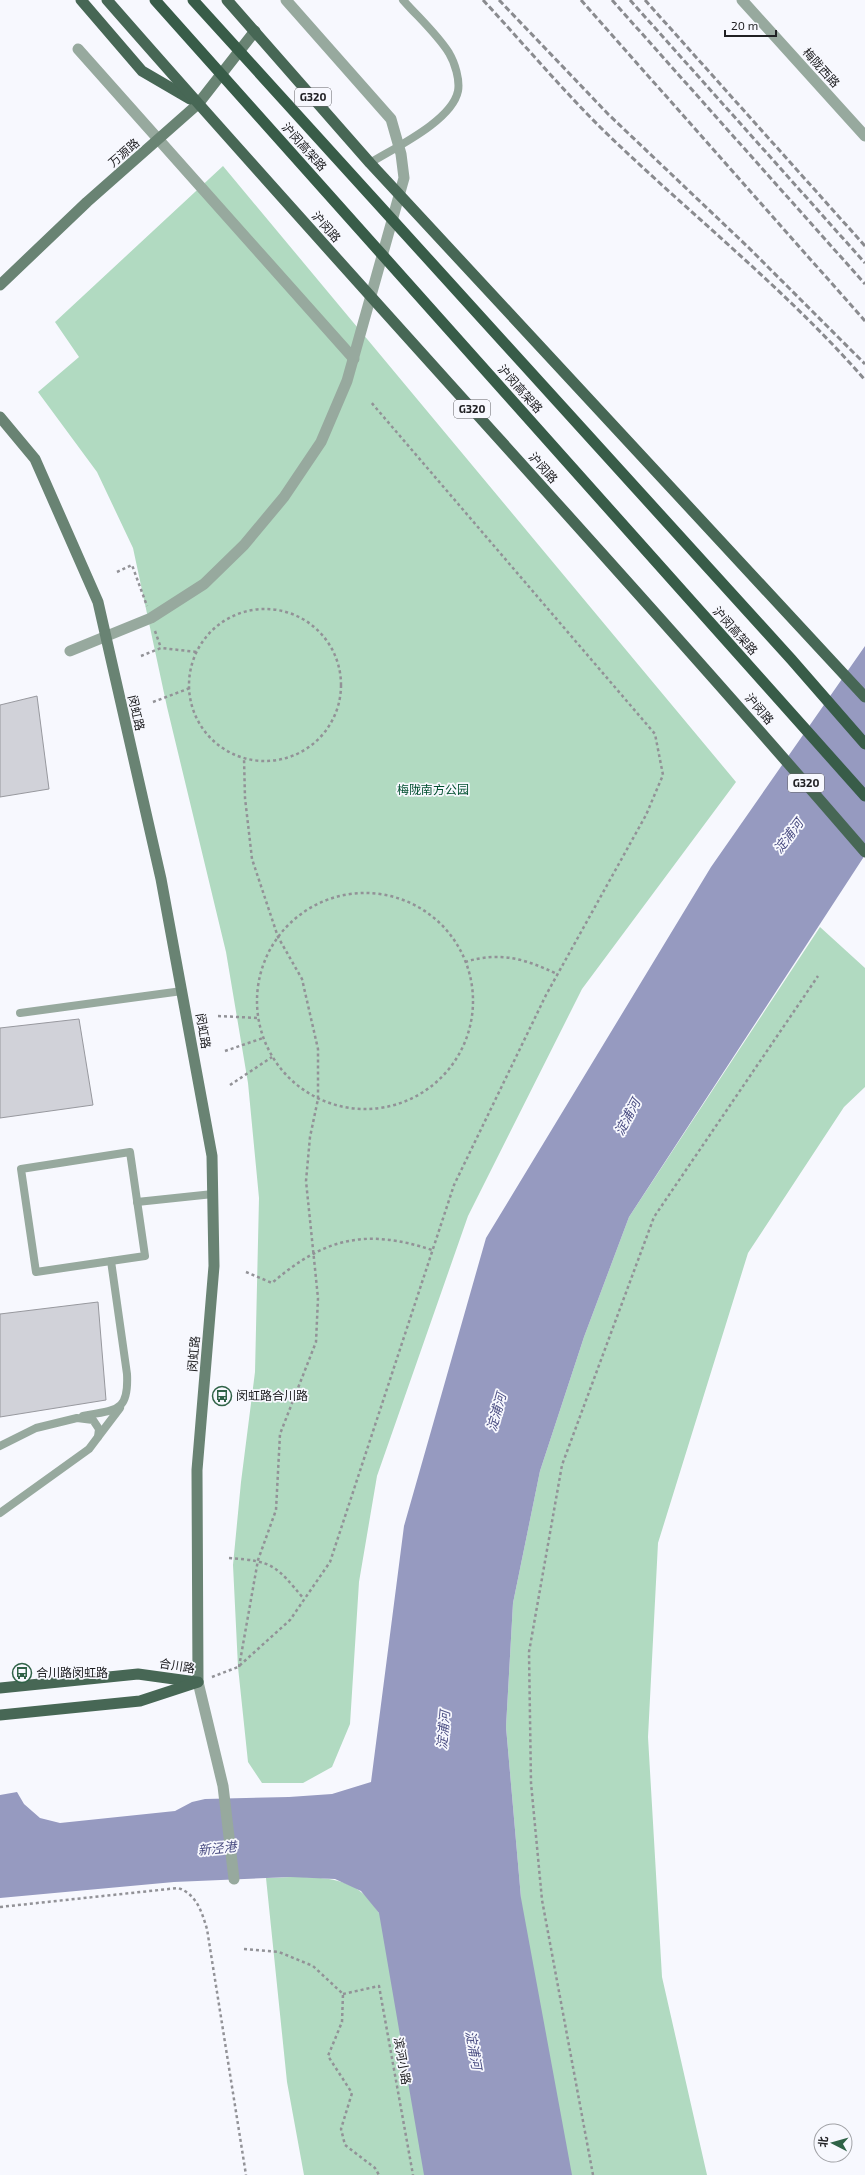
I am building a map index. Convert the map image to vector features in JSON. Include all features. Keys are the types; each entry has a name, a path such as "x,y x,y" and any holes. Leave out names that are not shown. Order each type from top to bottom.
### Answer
{"highway":[{"name":"沪闵高架路","path":"155,0 865,796"},
{"name":"沪闵高架路","path":"193,0 791,659 865,744"}],"main road":[{"name":"沪闵路","path":"81,0 142,71 198,104"},
{"name":"沪闵路","path":"107,0 198,104 747,714 865,852"},
{"name":"G320","path":"227,0 256,31 370,163 816,642 865,697"},
{"name":"万源路","path":"0,285 87,202 198,104 256,31"},
{"name":"闵虹路","path":"0,417 35,459 98,602 161,879 212,1156 214,1266 197,1470 198,1682"},
{"name":"合川路","path":"0,1688 138,1674 198,1682"},
{"name":"合川路","path":"0,1715 140,1702 198,1682"}],"street":[{"path":"70,651 151,618 204,584 244,545 284,497 321,442 347,381 404,178 402,154 391,119 286,0"},
{"name":"梅陇西路","path":"742,0 865,136"},
{"path":"78,49 354,359"},
{"path":"198,1682 223,1786 234,1879"}],"lane":[{"path":"370,163 436,121 449,109 458,91 456,70 449,54 403,0"},
{"path":"20,1013 182,991"},
{"path":"130,1152 137,1202 145,1256 36,1272 21,1169 130,1152"},
{"path":"137,1202 213,1194"},
{"path":"0,1513 89,1449 123,1404 128,1392 127,1374 111,1261"},
{"path":"0,1446 36,1428 113,1410 123,1404"},
{"path":"77,1418 93,1420 99,1429 95,1441"}],"path":[{"path":"198,1682 238,1667 290,1620 330,1562 454,1185 558,974 646,815 663,775 655,734 370,401"},
{"path":"117,572 132,565 161,648"},
{"path":"263,608 288,612 311,623 328,642 339,664 342,690 336,714 323,736 303,752 280,761 255,761 231,754 210,739 196,718 189,694 191,668 197,652 200,645 217,626 239,613 263,608"},
{"path":"141,656 161,648 197,652"},
{"path":"153,702 190,688"},
{"path":"238,1667 258,1560 276,1510 280,1434 316,1342 318,1298 306,1181 310,1137 318,1099 318,1049 302,980 278,938 252,859 245,798 244,758"},
{"path":"365,893 385,894 405,900 423,910 439,922 452,937 465,962 473,994 472,1015 467,1035 459,1054 448,1070 433,1085 416,1096 398,1104 378,1109 358,1109 338,1106 318,1099 300,1088 285,1074 272,1057 263,1038 258,1018 257,996 260,976 267,956 278,938 291,922 307,910 325,900 345,895 365,893"},
{"path":"465,962 482,957 501,956 520,960 558,974"},
{"path":"593,2175 542,1900 531,1783 529,1652 562,1465 654,1217 818,976"},
{"path":"218,1016 258,1018"},
{"path":"225,1051 263,1038"},
{"path":"230,1085 272,1057"},
{"path":"246,1272 272,1284 293,1265 324,1247 349,1240 374,1238 407,1242 432,1250"},
{"path":"229,1558 258,1560 279,1570 304,1599"},
{"path":"0,1907 178,1888 191,1894 202,1912 207,1929 246,2175"},
{"path":"244,1949 279,1952 313,1966 343,1994 342,2022 328,2056 352,2093 341,2129 345,2145 375,2168 379,2175"},
{"name":"滨河小路","path":"343,1994 379,1986 413,2175"}],"green space":[{"name":"梅陇南方公园","path":"223,166 736,782 582,989 468,1216 377,1476 359,1582 350,1724 332,1767 303,1783 262,1783 248,1762 238,1667 233,1565 241,1482 255,1372 259,1198 248,1083 226,952 167,707 133,548 97,472 38,392 79,357 55,322"},
{"path":"820,927 865,968 865,1087 844,1107 748,1253 658,1543 648,1737 662,1977 707,2175 304,2175 287,2082 266,1878 302,1877 328,1879 341,1882 352,1886 364,1894 379,1913 521,1898 506,1727 513,1603 540,1471 584,1337 629,1217"}],"water":[{"path":"865,646 865,855 629,1217 584,1337 540,1471 513,1603 506,1727 521,1898 572,2175 424,2175 379,1913 361,1891 335,1879 290,1877 174,1882 0,1898 0,1795 17,1792 24,1804 40,1818 60,1823 175,1811 192,1802 205,1799 289,1797 332,1794 371,1782 404,1526 486,1238 711,867"}],"building":[{"path":"37,696 49,789 0,797 0,705"},
{"path":"79,1019 93,1105 0,1118 0,1028"},
{"path":"98,1302 106,1400 0,1417 0,1314"}],"railway":[{"path":"483,0 555,80 600,127 633,159 769,282 834,346 865,380"},
{"path":"499,0 608,114 749,248 865,364"},
{"path":"581,0 865,321"},
{"path":"612,0 865,284"},
{"path":"630,0 865,263"},
{"path":"645,0 865,246"}],"place":[{"name":"闵虹路合川路","path":"222,1396"},
{"name":"合川路闵虹路","path":"22,1673"}],"water label":[{"name":"淀浦河","path":"788,836"},
{"name":"淀浦河","path":"627,1117"},
{"name":"淀浦河","path":"496,1412"},
{"name":"淀浦河","path":"443,1730"},
{"name":"新泾港","path":"217,1848"},
{"name":"淀浦河","path":"474,2050"}]}
